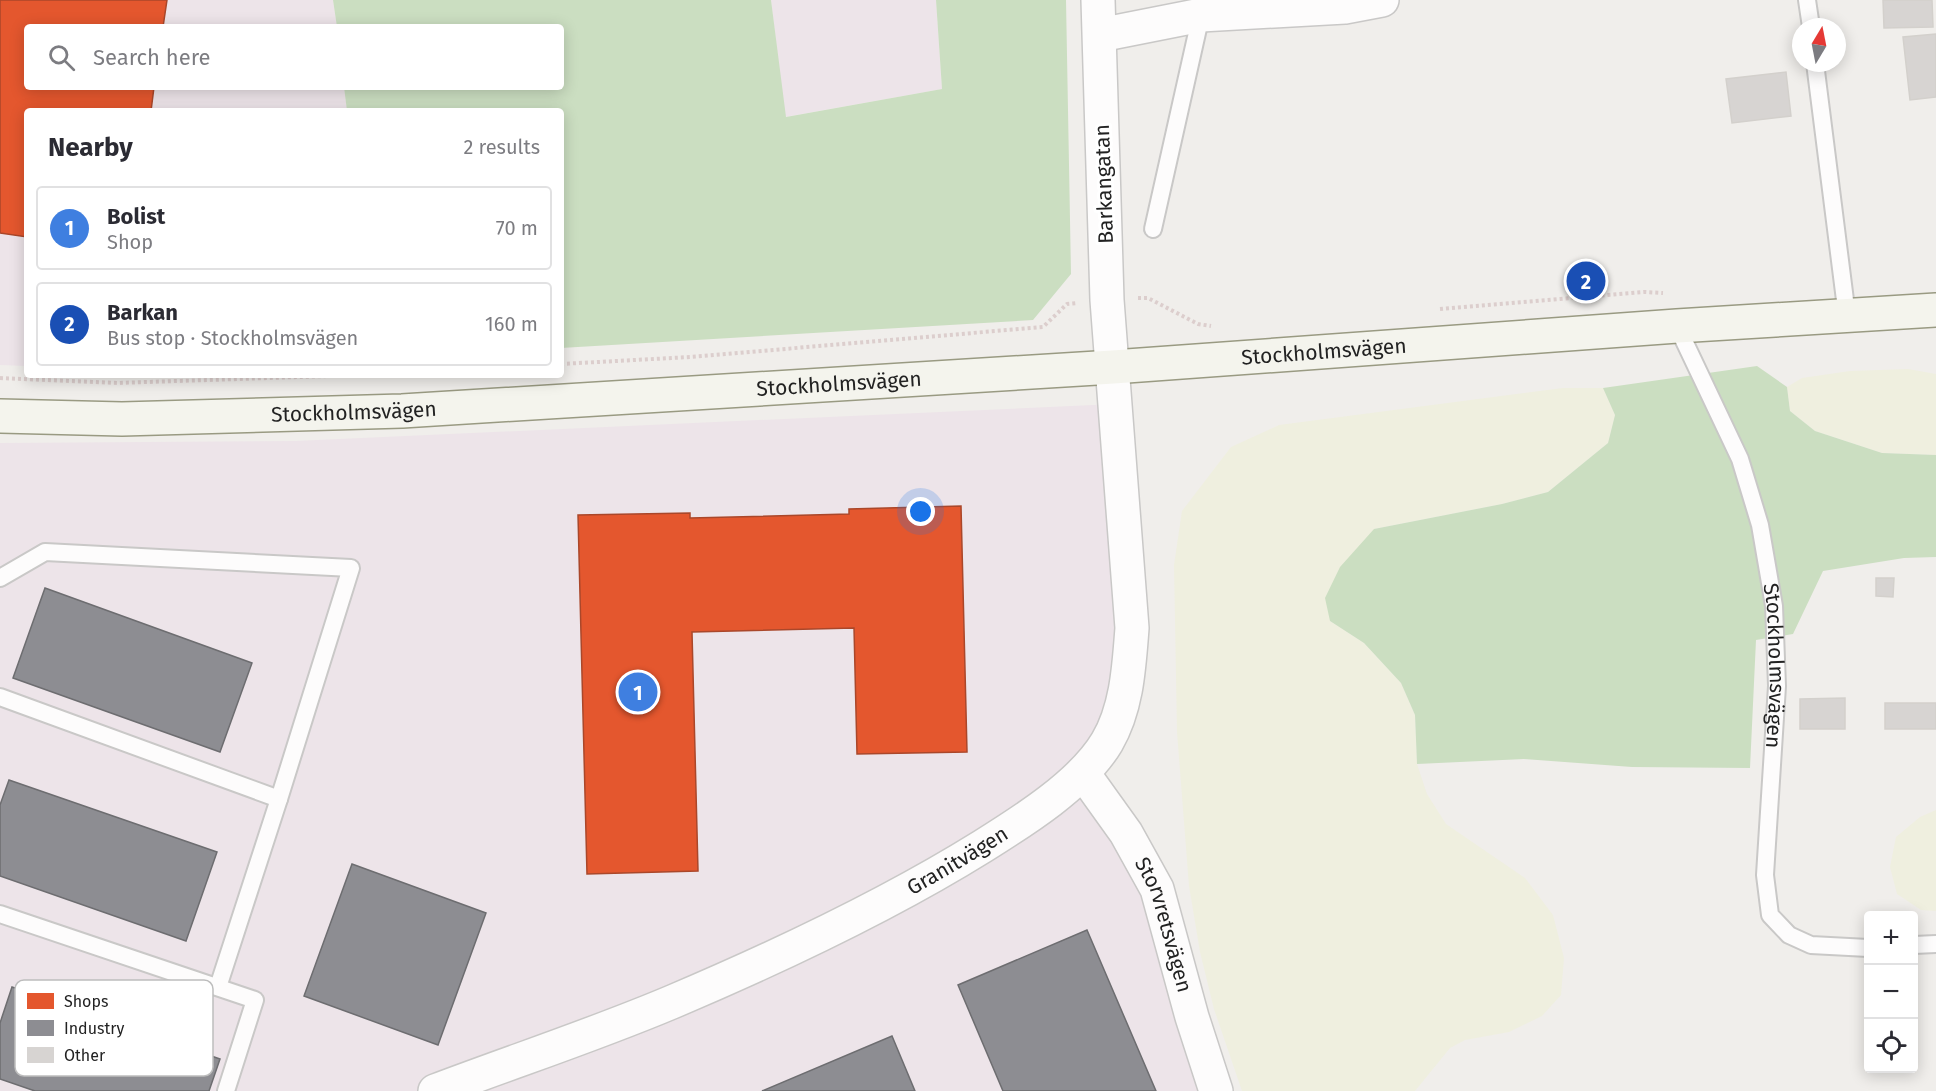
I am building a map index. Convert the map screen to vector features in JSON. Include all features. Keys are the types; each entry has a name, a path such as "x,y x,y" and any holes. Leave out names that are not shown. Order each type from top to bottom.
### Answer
{"main road":[{"name":"Stockholmsvägen","path":"0,416 122,419 402,411 1113,368 1677,326 1936,310"}],"street":[{"name":"Barkangatan","path":"1098,0 1107,300 1113,368"},
{"path":"1100,35 1201,15 1345,7 1382,0"},
{"name":"Granitvägen","path":"435,1091 671,1002 843,924 957,862 1021,822 1083,773 1107,742 1123,704 1132,628 1113,368"},
{"name":"Storvretsvägen","path":"1083,773 1126,833 1157,889 1192,1017 1216,1091"}],"lane":[{"path":"1807,0 1810,18"},
{"path":"1153,229 1201,15"},
{"path":"1816,72 1847,316"},
{"name":"Stockholmsvägen","path":"1677,326 1740,459 1760,525 1774,606 1777,686 1765,875 1770,915 1789,935 1811,945 1864,948"},
{"path":"0,578 45,552 351,568 218,987"},
{"path":"0,698 279,799"},
{"path":"0,914 197,980"},
{"path":"1918,945 1936,944"},
{"path":"213,985 255,1000 226,1091"}],"path":[{"path":"1429,309 1644,292 1666,293"},
{"path":"564,364 690,357 1043,327 1067,304 1107,300 1148,298 1198,324 1215,327"},
{"path":"0,378 117,383 268,378"}],"shaded area":[{"path":"0,0 333,0 337,24 24,24 24,90 344,90 347,108 24,108 24,366 0,365"},
{"path":"771,0 936,0 942,89 785,117"},
{"path":"1115,404 1132,628 1083,773 1126,833 1216,1091 0,1091 0,443 295,441"}],"green space":[{"path":"333,0 771,0 786,117 942,89 936,0 1066,0 1071,274 1033,320 564,348 564,108 347,108 344,90 564,90 564,24 337,24"},
{"path":"1757,366 1787,387 1790,411 1815,431 1882,453 1936,455 1936,557 1904,558 1823,571 1793,634 1756,640 1750,768 1632,767 1524,759 1417,764 1415,715 1401,683 1364,643 1330,621 1325,598 1340,567 1374,529 1502,504 1548,492 1608,443 1615,415 1603,388"},
{"path":"1908,369 1936,374 1936,455 1882,453 1815,431 1790,411 1787,387 1802,378 1850,371"},
{"path":"1563,388 1603,388 1615,415 1608,443 1548,492 1502,504 1374,529 1330,621 1364,643 1401,683 1415,715 1417,764 1427,794 1446,824 1525,878 1553,915 1564,958 1561,995 1542,1016 1509,1032 1465,1040 1450,1048 1415,1091 1242,1091 1214,1009 1200,952 1189,886 1177,732 1174,565 1182,511 1231,447 1279,425"},
{"path":"1936,810 1936,911 1921,910 1897,894 1890,867 1896,837 1920,817"}],"building: Shops":[{"path":"0,0 167,0 163,24 24,24 24,90 154,90 151,108 24,108 24,237 0,233"},
{"path":"961,506 967,752 857,754 854,628 692,632 698,871 587,874 578,515 690,513 690,518 849,514 849,509"}],"building: Industry":[{"path":"45,588 252,663 220,752 13,678"},
{"path":"9,780 217,852 186,941 0,876 0,805"},
{"path":"352,864 486,913 438,1045 304,996"},
{"path":"1087,930 1156,1091 1003,1091 958,985"},
{"path":"12,987 15,988 15,1076 213,1076 213,1057 220,1059 209,1091 35,1091 0,1079 0,1023"},
{"path":"892,1036 915,1091 762,1091"}],"building: Other":[{"path":"1883,0 1932,0 1933,27 1884,28"},
{"path":"1936,34 1936,97 1910,100 1903,37"},
{"path":"1786,72 1791,116 1732,123 1726,79"},
{"path":"1876,578 1894,578 1893,597 1876,596"},
{"path":"1845,698 1845,729 1800,729 1800,699"},
{"path":"1885,703 1936,703 1936,729 1885,729"}],"place":[{"name":"Barkan","path":"1586,281"},
{"name":"Bolist","path":"638,692"}]}
